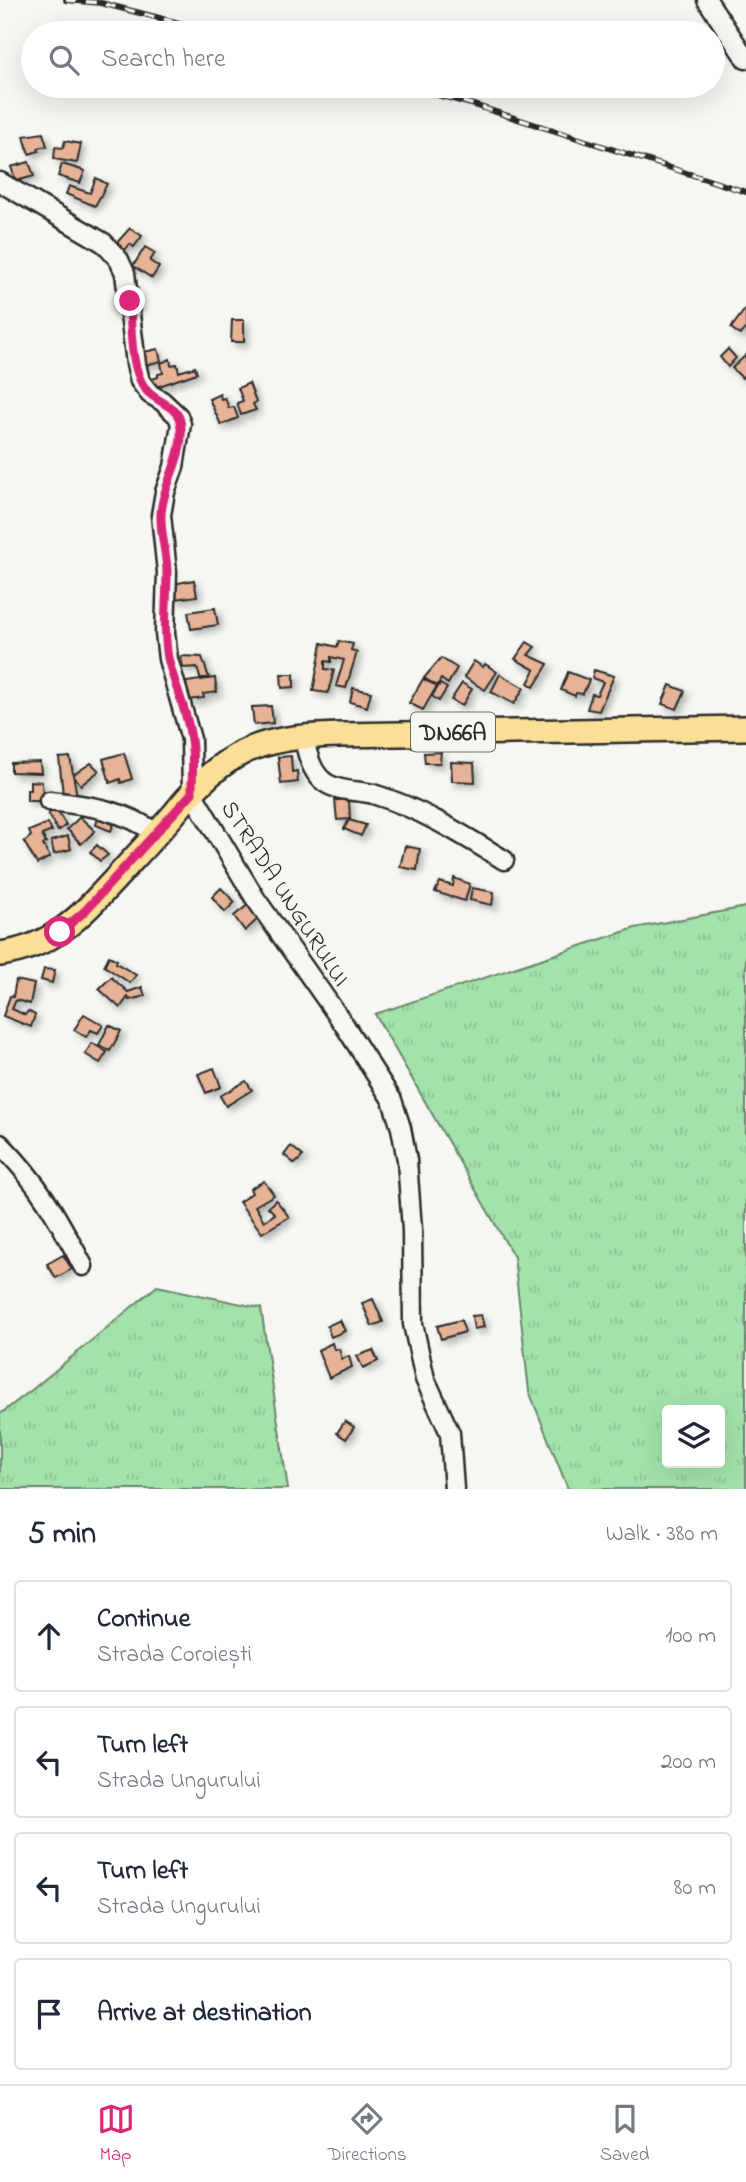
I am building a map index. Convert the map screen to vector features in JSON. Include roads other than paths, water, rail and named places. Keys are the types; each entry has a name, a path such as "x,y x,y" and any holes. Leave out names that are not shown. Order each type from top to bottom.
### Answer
{"main road":[{"name":"DN66A","path":"0,954 35,946 60,932 84,912 209,775 237,755 272,742 303,736 746,728"}],"street":[{"path":"707,0 721,21"},
{"path":"725,27 746,59"},
{"name":"STRADA UNGURULUI","path":"0,182 104,243 119,260 125,273 130,301 132,337 140,381 150,394 178,416 181,424 174,467 164,492 161,515 167,572 165,633 169,659 191,739 188,798 345,1026 392,1100 407,1160 412,1230 413,1324 425,1379 450,1433 454,1489"},
{"path":"303,736 310,762 321,780 333,788 373,794 407,807 504,860"},
{"path":"48,801 87,805 120,814 157,834"},
{"path":"0,1144 26,1169 53,1208 83,1266"}],"railway":[{"path":"66,0 101,3 171,21"},
{"path":"449,98 746,192"}]}
